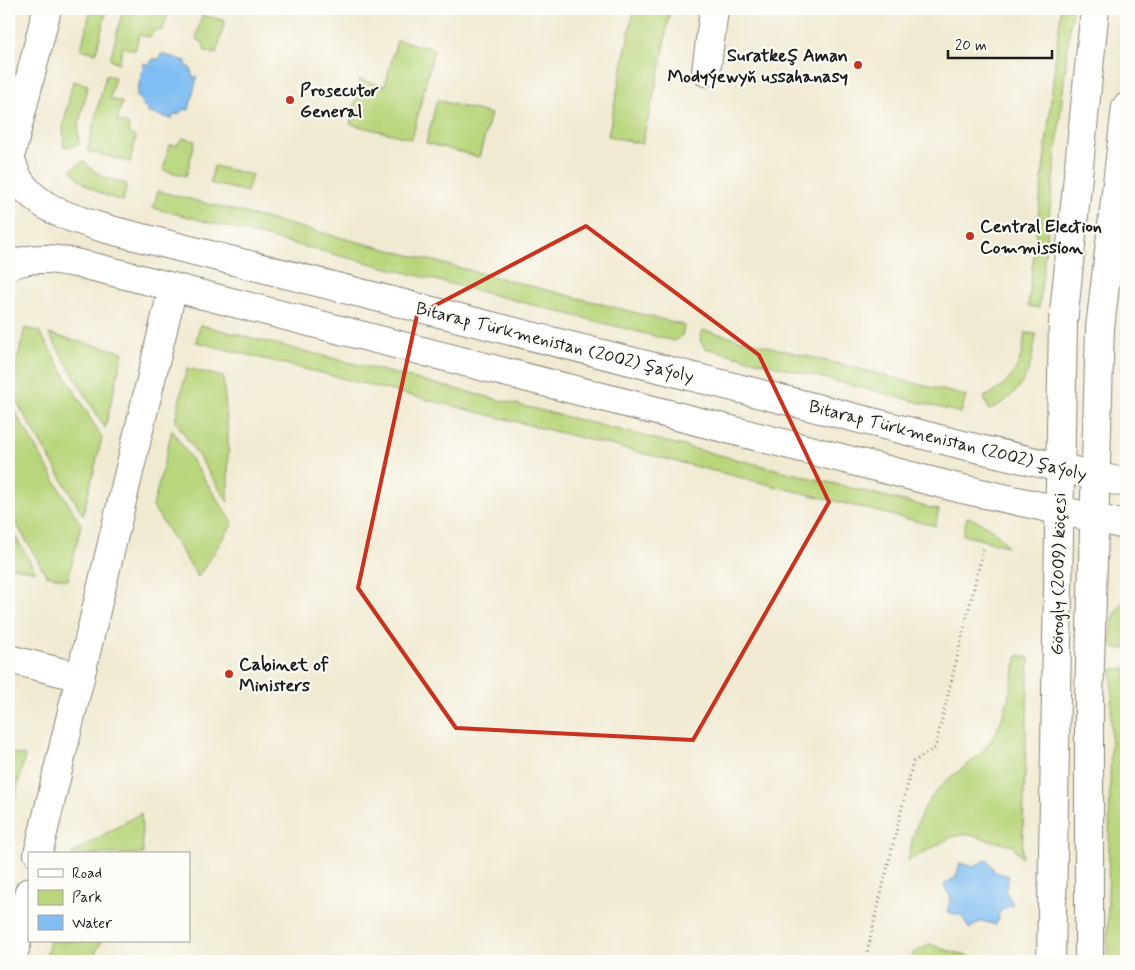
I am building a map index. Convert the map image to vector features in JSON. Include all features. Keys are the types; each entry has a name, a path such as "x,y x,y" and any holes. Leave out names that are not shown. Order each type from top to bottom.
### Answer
{"street":[{"path":"9,160 47,9"},
{"path":"706,72 714,9"},
{"name":"Görogly (2009) köçesi","path":"1051,961 1063,324 1095,9"},
{"name":"Görogly (2009) köçesi","path":"1089,961 1089,698 1100,328 1126,107"},
{"name":"Bitarap Türkmenistan (2002) şaýoly","path":"9,160 21,182 39,200 62,216 107,229 842,414 1126,483"},
{"path":"9,266 18,261 48,258 98,268 948,486 1126,525"},
{"path":"38,852 173,287"},
{"path":"9,659 80,676"},
{"path":"12,961 28,896"}],"path":[{"path":"866,961 913,762 935,748 984,546"}],"highlighted area":[{"path":"586,226 759,355 829,502 693,740 456,728 358,588 417,315"}],"green space":[{"path":"91,9 107,9 96,53 81,49"},
{"path":"123,9 169,9 163,30 155,30 150,37 139,35 135,50 123,47 119,63 110,60"},
{"path":"634,9 670,9 662,60 642,144 608,136"},
{"path":"1061,9 1072,9 1039,308 1028,306"},
{"path":"202,15 225,21 216,54 205,51 203,43 196,39"},
{"path":"397,40 434,49 412,139 350,124 360,80 385,86"},
{"path":"106,75 115,77 110,99 122,102 117,121 128,124 129,133 136,137 130,162 87,151"},
{"path":"73,81 88,85 78,128 79,145 64,147 63,127"},
{"path":"437,100 491,114 479,157 426,143"},
{"path":"183,138 195,141 186,176 163,170 169,145 177,145"},
{"path":"84,161 98,174 127,184 123,201 94,190 81,181 71,169"},
{"path":"214,166 252,175 247,192 210,183"},
{"path":"158,191 684,325 682,336 674,341 153,208"},
{"path":"200,325 939,510 935,526 196,342"},
{"path":"25,328 39,331 102,438 83,515 10,390"},
{"path":"703,330 966,396 961,413 705,348 700,341"},
{"path":"1025,333 1036,334 1029,369 1011,396 989,410 984,397 1003,386 1015,371 1022,354"},
{"path":"49,334 123,352 105,428"},
{"path":"1124,344 1126,345 1126,404 1121,382"},
{"path":"187,368 223,377 228,433 228,502 175,420"},
{"path":"9,402 81,525 68,580 46,575 9,511"},
{"path":"172,430 233,523 198,577 153,507"},
{"path":"967,517 990,528 1007,546 963,535"},
{"path":"9,526 36,572 9,566"},
{"path":"1126,599 1126,649 1113,648 1110,646 1113,620 1117,609"},
{"path":"1018,655 1029,658 1022,858 1013,846 966,834 952,837 908,861 916,826 926,805 941,786 982,752 996,733 1008,700"},
{"path":"1112,669 1126,669 1126,961 1107,961"},
{"path":"9,752 25,756 9,813"},
{"path":"141,813 143,852 74,852"},
{"path":"50,942 101,942 90,961 45,961"},
{"path":"930,944 987,961 916,961 912,954"}],"water":[{"path":"161,54 186,61 186,65 191,69 192,76 197,77 189,110 184,109 179,114 173,115 172,119 147,112 147,108 142,105 140,98 136,97 144,63 149,65 153,59 160,59"},
{"path":"987,859 995,872 1009,876 1005,890 1013,904 1000,911 996,925 982,921 969,929 962,916 947,912 951,898 943,885 956,877 960,863 974,867"}],"place":[{"name":"Suratkeş Aman Modyýewyň ussahanasy","path":"858,65"},
{"name":"Prosecutor General","path":"290,100"},
{"name":"Central Election Commission","path":"970,236"},
{"name":"Cabinet of Ministers","path":"229,674"}]}
